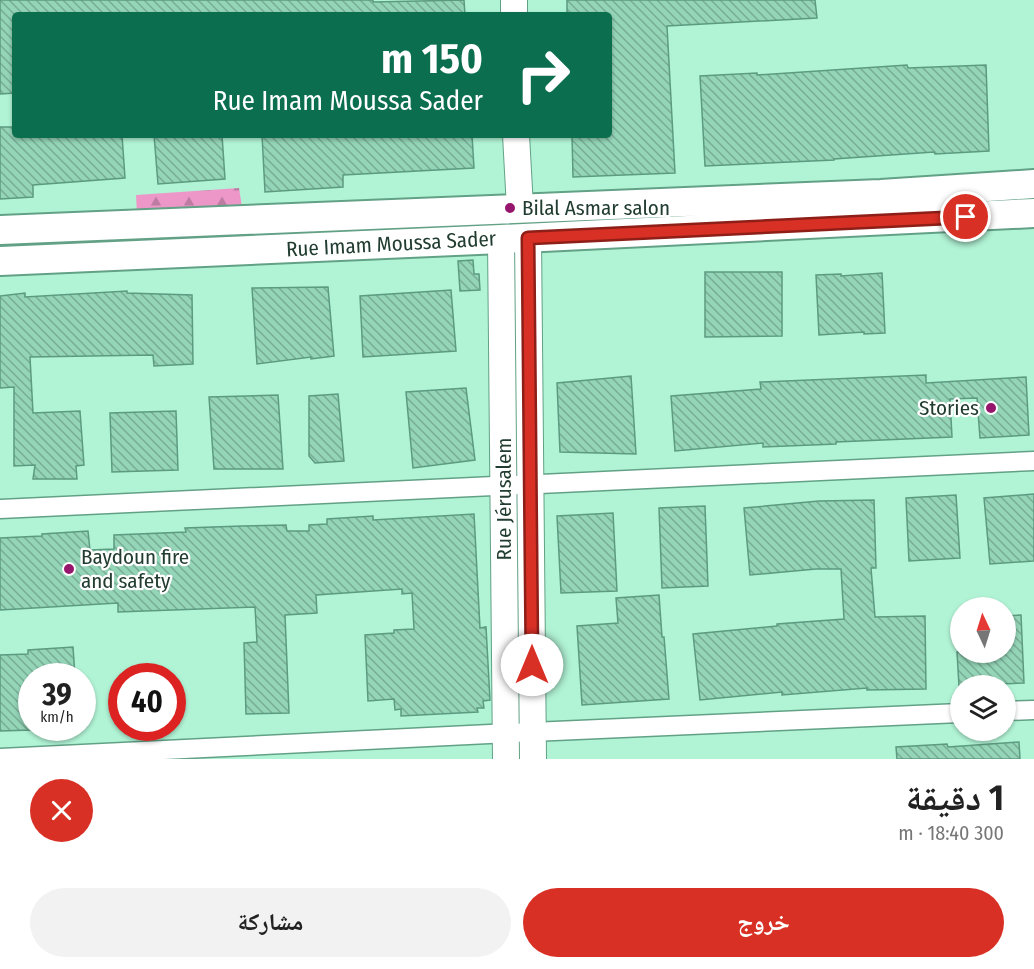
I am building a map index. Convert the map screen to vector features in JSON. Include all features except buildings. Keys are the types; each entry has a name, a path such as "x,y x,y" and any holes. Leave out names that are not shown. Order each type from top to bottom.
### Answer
{"main road":[{"name":"Rue Imam Moussa Sader","path":"0,230 881,194 1034,184"},
{"name":"Rue Imam Moussa Sader","path":"0,261 515,239 1034,213"}],"street":[{"path":"516,138 520,208"},
{"name":"Rue Jérusalem","path":"515,239 531,485 533,759"},
{"name":"Rue Jérusalem","path":"506,759 504,486 515,239"},
{"path":"0,509 1034,461"},
{"path":"1016,711 1034,710"},
{"path":"0,758 950,713"}],"green space":[{"path":"239,188 243,213 137,214 136,195"}],"place":[{"name":"Bilal Asmar salon","path":"510,208"},
{"name":"Stories","path":"991,408"},
{"name":"Baydoun fire and safety","path":"69,569"}],"route":[{"path":"532,665 528,238 966,217"}]}
